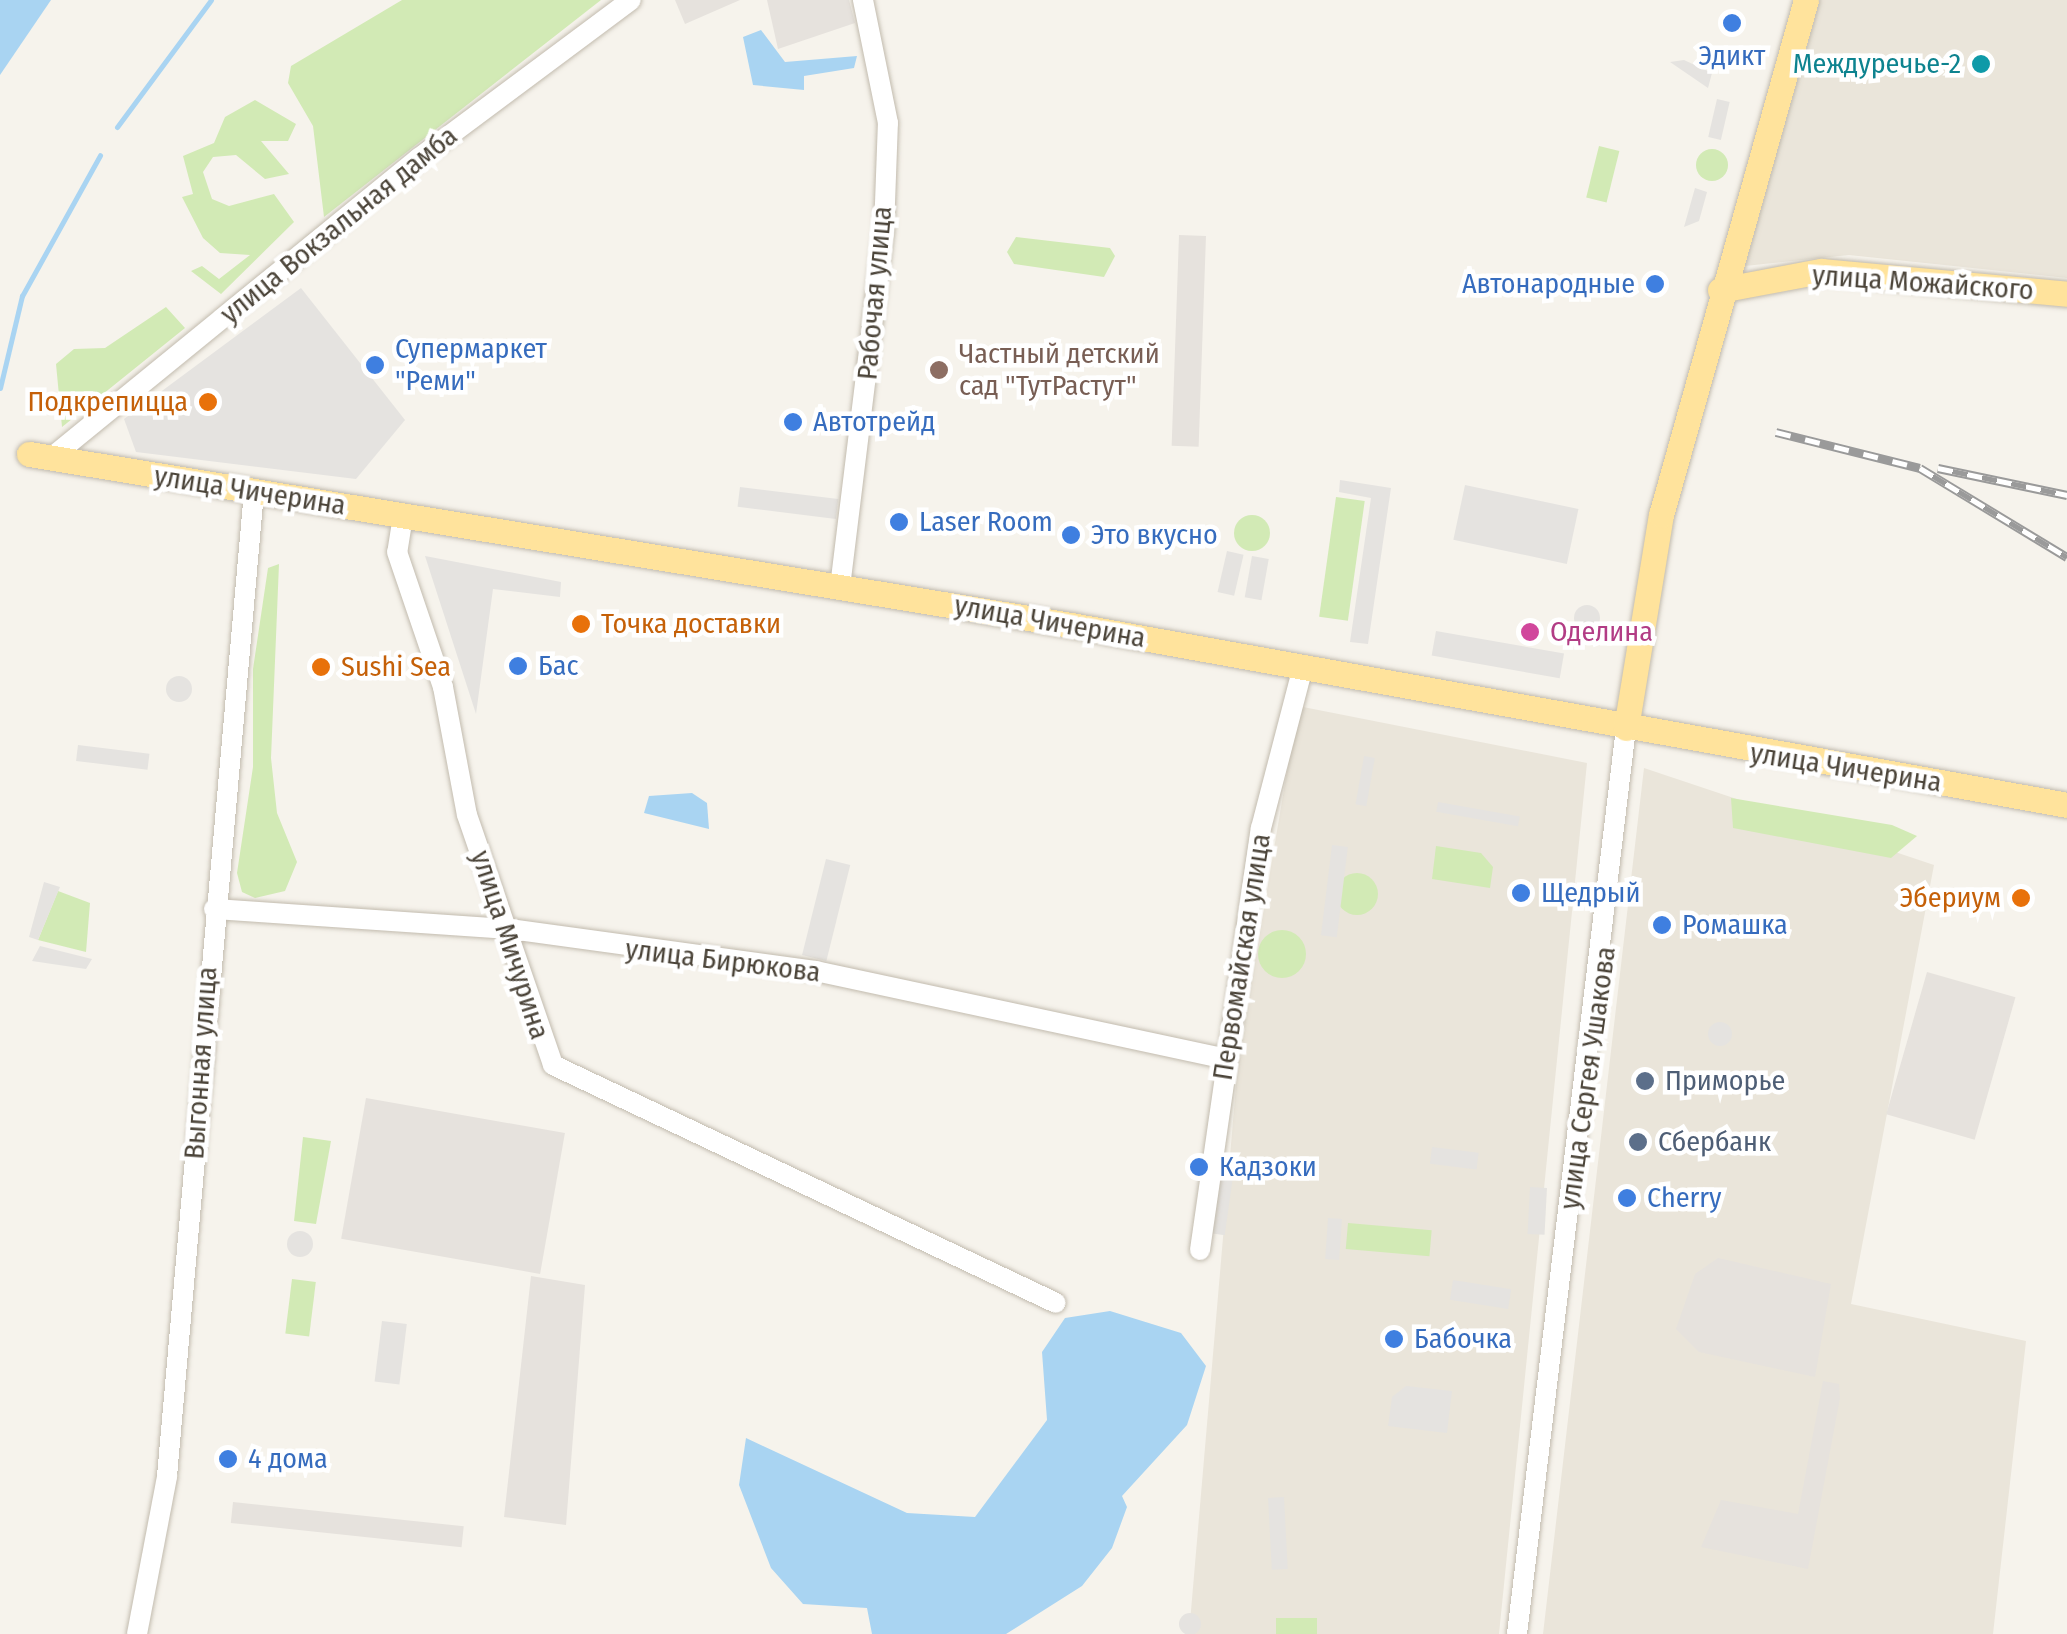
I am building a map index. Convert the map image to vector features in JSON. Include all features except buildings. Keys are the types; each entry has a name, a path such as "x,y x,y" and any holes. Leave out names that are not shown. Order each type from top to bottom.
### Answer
{"main road":[{"name":"улица Сергея Ушакова","path":"1626,728 1648,572 1720,290 1806,0"},
{"name":"улица Можайского","path":"1720,290 1820,271 2067,294"},
{"name":"улица Чичерина","path":"40,456 840,587 2067,804"}],"street":[{"name":"улица Вокзальная дамба","path":"40,456 419,158 631,0"},
{"name":"Рабочая улица","path":"840,587 884,230 888,123 863,0"},
{"name":"Выгонная улица","path":"137,1634 167,1476 214,909 254,491"},
{"name":"улица Мичурина","path":"403,516 397,552 442,687 467,815 510,929 530,1018 553,1065 1056,1303"},
{"name":"Первомайская улица","path":"1200,1250 1276,752 1303,667"},
{"name":"улица Сергея Ушакова","path":"1518,1634 1626,728"},
{"name":"улица Бирюкова","path":"214,909 510,929 816,971 1227,1059"}],"shaded area":[{"path":"675,0 740,0 685,24"},
{"path":"767,0 849,0 855,23 778,49"},
{"path":"1820,0 2067,0 2067,278 1849,255 1745,266"},
{"path":"1684,60 1712,73 1708,88 1670,62"},
{"path":"1717,99 1730,102 1721,140 1708,137"},
{"path":"1695,188 1707,192 1699,221 1684,227"},
{"path":"1179,235 1206,236 1199,447 1172,446"},
{"path":"301,288 405,420 356,479 136,452 124,419"},
{"path":"1340,480 1391,488 1368,644 1350,642 1371,498 1339,492"},
{"path":"1465,485 1578,509 1567,564 1453,540"},
{"path":"740,487 838,499 836,519 738,507"},
{"path":"1227,551 1244,555 1234,596 1218,592"},
{"path":"425,556 561,582 560,597 493,589 476,714"},
{"path":"1252,556 1269,559 1261,600 1245,597"},
{"path":"1587,605 1596,609 1600,618 1596,627 1587,631 1578,627 1574,618 1578,609"},
{"path":"1436,631 1564,654 1560,678 1432,656"},
{"path":"179,676 188,680 192,689 188,698 179,702 170,698 166,689 170,680"},
{"path":"1298,706 1587,763 1499,1634 1189,1634 1238,1063"},
{"path":"78,745 149,754 148,770 76,761"},
{"path":"1364,756 1375,758 1366,806 1355,804"},
{"path":"1644,768 1934,865 1851,1304 2026,1341 1993,1634 1543,1634"},
{"path":"1438,802 1520,816 1518,826 1436,812"},
{"path":"1332,845 1348,847 1337,937 1321,935"},
{"path":"826,859 850,865 826,961 802,955"},
{"path":"44,882 60,887 38,940 29,937"},
{"path":"40,946 92,959 86,969 32,961"},
{"path":"1927,972 2015,997 1975,1140 1886,1114"},
{"path":"1720,1022 1732,1034 1720,1046 1708,1034"},
{"path":"366,1098 565,1133 540,1274 341,1239"},
{"path":"1432,1147 1479,1153 1477,1170 1430,1164"},
{"path":"1222,1154 1236,1156 1225,1235 1211,1233"},
{"path":"1530,1187 1547,1188 1545,1235 1528,1234"},
{"path":"1328,1218 1342,1219 1339,1260 1325,1259"},
{"path":"300,1231 309,1235 313,1244 309,1253 300,1257 291,1253 287,1244 291,1235"},
{"path":"1718,1258 1831,1284 1815,1377 1699,1352 1676,1329 1695,1274"},
{"path":"531,1276 585,1285 566,1525 504,1517"},
{"path":"1453,1280 1511,1289 1508,1309 1450,1300"},
{"path":"382,1321 407,1324 399,1385 375,1382"},
{"path":"1823,1381 1839,1384 1840,1398 1808,1569 1701,1547 1721,1500 1798,1514"},
{"path":"1406,1386 1452,1391 1447,1433 1388,1426 1392,1397"},
{"path":"1284,1497 1288,1569 1272,1570 1268,1498"},
{"path":"233,1502 464,1526 462,1547 231,1523"},
{"path":"1190,1613 1198,1616 1198,1632 1190,1635 1182,1632 1179,1624 1182,1616"}],"green space":[{"path":"402,0 601,0 324,217 313,126 288,83 291,66"},
{"path":"255,100 296,124 288,141 261,141 289,174 265,179 236,155 213,157 203,172 212,199 229,206 274,194 294,222 221,294 191,271 202,266 219,279 250,255 220,253 203,238 182,197 193,194 183,156 214,143 225,117"},
{"path":"1599,146 1619,151 1607,203 1586,197"},
{"path":"1712,149 1724,153 1728,165 1724,177 1712,181 1700,177 1696,165 1700,153"},
{"path":"1016,237 1110,248 1115,256 1104,277 1014,264 1007,252"},
{"path":"166,307 185,328 62,427 56,364 74,349 105,348"},
{"path":"1336,497 1365,501 1348,621 1319,617"},
{"path":"1252,515 1265,520 1270,533 1265,546 1252,551 1239,546 1234,533 1239,520"},
{"path":"279,564 271,758 277,813 297,862 285,891 255,898 242,892 237,873 253,767 253,669 268,568"},
{"path":"1731,798 1892,825 1917,836 1891,858 1733,828"},
{"path":"1436,846 1481,853 1493,867 1490,888 1432,879"},
{"path":"1357,873 1372,879 1378,894 1372,909 1357,915 1342,909 1336,894 1342,879"},
{"path":"58,891 90,903 86,952 38,940"},
{"path":"1282,930 1299,937 1306,954 1299,971 1282,978 1265,971 1258,954 1265,937"},
{"path":"303,1137 331,1141 316,1224 294,1221"},
{"path":"1348,1223 1432,1230 1429,1256 1346,1249"},
{"path":"292,1279 316,1282 309,1337 285,1334"},
{"path":"1276,1618 1317,1618 1317,1634 1276,1634"}],"water":[{"path":"0,0 51,0 0,75"},
{"path":"761,30 785,62 857,56 854,68 804,76 804,90 753,85 743,37"},
{"path":"692,793 707,803 709,829 644,813 649,796"},
{"path":"1110,1311 1181,1333 1206,1366 1187,1425 1122,1496 1127,1507 1112,1548 1082,1586 1006,1634 872,1634 867,1608 803,1604 771,1568 739,1485 746,1438 907,1513 975,1517 1047,1420 1042,1352 1065,1318"}],"waterway":[{"path":"117,127 211,0"},
{"path":"0,388 22,296 100,155"}],"railway":[{"path":"1776,432 1920,468 2067,557"},
{"path":"1938,468 2067,495"}],"place":[{"name":"Эдикт","path":"1732,23"},
{"name":"Междуречье-2","path":"1981,64"},
{"name":"Автонародные","path":"1655,284"},
{"name":"Супермаркет \"Реми\"","path":"375,365"},
{"name":"Частный детский сад \"ТутРастут\"","path":"939,370"},
{"name":"Подкрепицца","path":"208,402"},
{"name":"Автотрейд","path":"793,422"},
{"name":"Laser Room","path":"899,522"},
{"name":"Это вкусно","path":"1071,535"},
{"name":"Точка доставки","path":"581,624"},
{"name":"Оделина","path":"1530,632"},
{"name":"Бас","path":"518,666"},
{"name":"Sushi Sea","path":"321,667"},
{"name":"Щедрый","path":"1521,893"},
{"name":"Эбериум","path":"2021,898"},
{"name":"Ромашка","path":"1662,925"},
{"name":"Приморье","path":"1645,1081"},
{"name":"Сбербанк","path":"1638,1142"},
{"name":"Кадзоки","path":"1199,1167"},
{"name":"Cherry","path":"1627,1198"},
{"name":"Бабочка","path":"1394,1339"},
{"name":"4 дома","path":"228,1459"}]}
